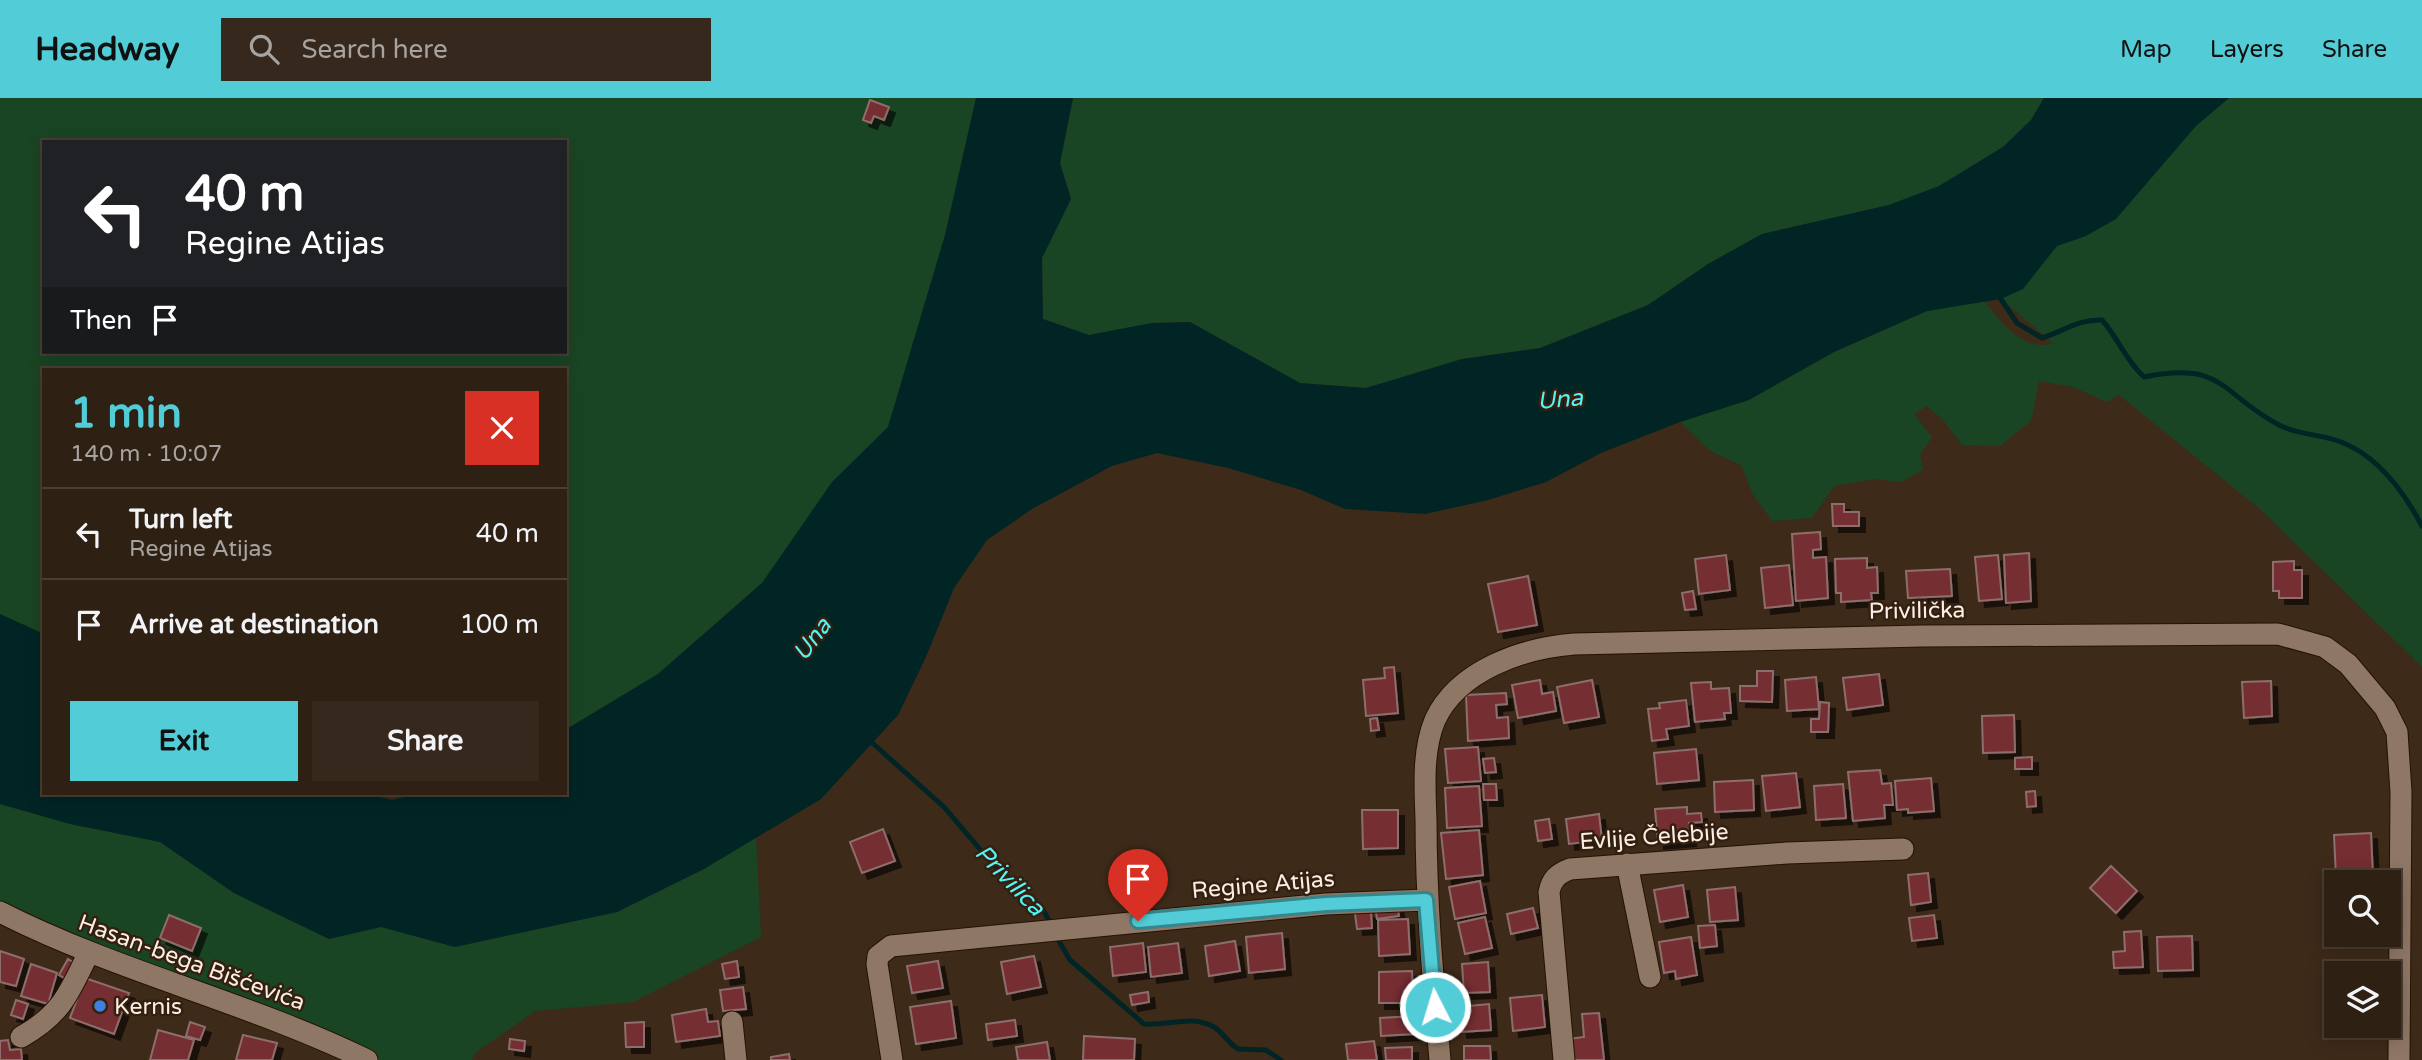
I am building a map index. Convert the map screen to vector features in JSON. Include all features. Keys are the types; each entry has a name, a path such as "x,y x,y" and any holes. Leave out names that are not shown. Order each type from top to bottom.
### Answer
{"street":[{"name":"Privilička","path":"1440,1060 1426,900 1425,771 1429,737 1443,706 1462,687 1501,661 1523,652 1574,644 1923,636 2278,634 2325,648 2348,664 2385,708 2397,732 2401,768 2399,1060"},
{"name":"Evlije Čelebije","path":"1563,1060 1550,884 1554,877 1570,869 1627,864 1903,849"},
{"path":"1627,864 1650,977"},
{"name":"Regine Atijas","path":"892,1060 877,964 878,956 891,946 1326,904 1426,900"},
{"name":"Hasan-bega Bišćevića","path":"0,912 43,934 269,1017 367,1060"},
{"path":"22,1037 46,1023 59,1009 89,952"},
{"path":"732,1022 736,1060"}],"green space":[{"path":"0,98 976,98 945,235 888,427 762,583 658,674 567,729 567,368 42,368 42,633 0,614"},
{"path":"1073,98 2044,98 2031,120 2003,147 1940,186 1889,205 1762,234 1708,264 1648,305 1540,348 1462,359 1366,388 1300,383 1190,322 1152,323 1089,335 1043,319 1042,258 1071,199 1060,163"},
{"path":"2184,98 2422,98 2422,667 2261,510 2119,395 2107,402 2073,387 2039,381 2031,421 2000,446 1962,445 1943,420 1927,406 1914,414 1932,437 1920,455 1923,470 1901,482 1874,479 1834,486 1812,518 1772,521 1752,493 1742,466 1709,450 1680,422 1749,400 1834,352 1927,311 1984,301 2005,326 2022,339 2042,345 2053,343 2001,299"},
{"path":"0,804 70,824 160,842 234,893 329,939 381,927 455,947 617,912 704,869 756,837 761,937 633,1002 535,1011 475,1053 472,1060 363,1060 0,912"}],"water":[{"name":"Una","path":"976,98 1073,98 1060,163 1071,199 1042,258 1043,319 1089,335 1152,323 1190,322 1300,383 1366,388 1462,359 1540,348 1648,305 1708,264 1762,234 1889,205 1939,186 2003,147 2031,120 2044,98 2229,98 2196,126 2116,219 2086,236 2057,246 2023,289 2001,299 1927,311 1834,352 1749,400 1680,422 1601,453 1546,482 1488,500 1425,514 1345,509 1301,490 1228,468 1157,453 1112,466 1032,509 987,540 954,588 926,657 898,715 821,799 704,869 617,912 455,947 381,927 329,939 234,893 160,842 70,824 0,804 0,614 42,633 42,795 373,795 392,800 411,795 567,795 567,729 658,674 762,583 832,482 888,427 945,235"}],"building":[{"path":"870,100 889,107 884,120 874,116 871,123 863,120"},
{"path":"1832,504 1844,504 1844,512 1859,512 1859,526 1833,526"},
{"path":"1820,532 1821,549 1813,550 1813,558 1826,557 1828,598 1796,601 1792,534"},
{"path":"2029,553 2031,601 2006,603 2004,555"},
{"path":"1726,555 1730,590 1699,594 1695,559"},
{"path":"1998,555 2002,599 1979,601 1975,557"},
{"path":"1867,558 1867,568 1877,567 1878,593 1871,593 1872,600 1841,602 1841,593 1836,593 1835,559"},
{"path":"2294,561 2294,570 2302,570 2302,598 2279,598 2279,591 2273,591 2273,562"},
{"path":"1789,565 1793,605 1765,608 1761,568"},
{"path":"1950,569 1952,596 1908,598 1906,571"},
{"path":"1528,576 1537,625 1498,632 1488,584"},
{"path":"1693,591 1696,609 1685,610 1682,593"},
{"path":"1394,667 1398,713 1366,716 1363,680 1385,678 1384,668"},
{"path":"1757,671 1773,671 1772,702 1740,701 1740,686 1757,686"},
{"path":"1879,674 1883,705 1847,710 1843,678"},
{"path":"1816,677 1819,709 1787,711 1785,680"},
{"path":"1540,680 1542,694 1553,692 1556,711 1518,718 1512,685"},
{"path":"1592,680 1599,717 1564,723 1557,687"},
{"path":"2271,681 2272,716 2244,718 2242,682"},
{"path":"1711,682 1711,689 1729,688 1731,713 1724,713 1725,719 1695,722 1691,683"},
{"path":"1506,693 1507,704 1496,705 1497,718 1508,717 1509,738 1468,741 1466,695"},
{"path":"1686,700 1689,726 1666,729 1668,739 1652,741 1648,709 1660,708 1659,703"},
{"path":"1820,702 1829,703 1828,732 1811,732 1811,719 1819,719"},
{"path":"2014,715 2015,752 1983,753 1982,716"},
{"path":"1377,718 1379,730 1371,731 1370,719"},
{"path":"1478,747 1481,781 1448,783 1445,749"},
{"path":"1696,749 1699,780 1657,784 1654,753"},
{"path":"2032,757 2032,769 2015,769 2015,758"},
{"path":"1494,758 1496,772 1485,773 1483,759"},
{"path":"1880,770 1882,784 1891,783 1893,805 1884,805 1885,818 1853,821 1848,772"},
{"path":"1796,773 1800,807 1766,811 1762,776"},
{"path":"1931,778 1934,811 1908,813 1908,809 1897,810 1895,781"},
{"path":"1753,780 1754,810 1715,812 1714,782"},
{"path":"1483,784 1496,784 1497,800 1484,800"},
{"path":"1843,784 1846,818 1816,820 1814,786"},
{"path":"1479,786 1482,826 1447,828 1445,788"},
{"path":"2035,791 2036,806 2027,807 2026,792"},
{"path":"1687,807 1687,814 1701,813 1702,822 1689,823 1690,840 1658,843 1655,809"},
{"path":"1362,810 1398,810 1398,848 1363,849"},
{"path":"1599,814 1602,840 1569,844 1566,819"},
{"path":"1549,819 1552,839 1538,841 1535,821"},
{"path":"883,829 895,861 862,873 850,842"},
{"path":"1479,830 1483,875 1446,879 1441,833"},
{"path":"2371,833 2373,870 2336,870 2334,835"},
{"path":"2111,866 2137,891 2116,913 2090,888"},
{"path":"1928,873 1931,902 1911,905 1908,875"},
{"path":"1480,881 1486,913 1455,919 1449,887"},
{"path":"1683,885 1688,917 1660,922 1654,890"},
{"path":"1735,887 1738,920 1710,922 1707,890"},
{"path":"1397,904 1399,916 1377,919 1375,907"},
{"path":"1533,908 1538,928 1511,934 1507,914"},
{"path":"1371,912 1372,928 1357,929 1355,913"},
{"path":"169,915 201,928 192,951 160,938"},
{"path":"1934,915 1937,938 1912,941 1909,918"},
{"path":"1485,917 1492,948 1465,954 1458,923"},
{"path":"1408,919 1410,954 1379,956 1378,920"},
{"path":"1715,925 1717,946 1700,948 1698,926"},
{"path":"2141,931 2143,967 2114,968 2113,952 2125,951 2124,932"},
{"path":"1282,933 1285,969 1249,973 1246,937"},
{"path":"2192,936 2193,970 2158,971 2157,937"},
{"path":"1691,937 1697,975 1676,979 1675,971 1664,973 1659,942"},
{"path":"1235,941 1240,971 1209,976 1205,946"},
{"path":"1143,943 1146,972 1113,976 1110,947"},
{"path":"1178,943 1182,973 1151,977 1148,947"},
{"path":"0,951 24,959 16,986 0,982"},
{"path":"1034,956 1041,987 1007,994 1001,962"},
{"path":"68,959 78,965 69,981 59,975"},
{"path":"737,961 739,977 725,979 722,964"},
{"path":"938,961 943,988 912,993 907,966"},
{"path":"1488,962 1490,992 1464,993 1462,964"},
{"path":"31,964 57,973 48,1004 21,996"},
{"path":"1412,971 1413,1003 1379,1003 1379,972"},
{"name":"Kernis","path":"85,978 129,993 114,1034 70,1018"},
{"path":"743,987 746,1009 723,1011 720,990"},
{"path":"1148,992 1149,1002 1132,1005 1130,995"},
{"path":"1542,995 1545,1027 1513,1031 1510,998"},
{"path":"16,1000 28,1004 23,1019 11,1015"},
{"path":"951,1001 956,1038 916,1044 910,1007"},
{"path":"1489,1004 1491,1030 1461,1032 1459,1007"},
{"path":"706,1009 708,1022 718,1021 720,1036 676,1042 672,1015"},
{"path":"1599,1013 1604,1060 1570,1060 1568,1039 1584,1037 1582,1014"},
{"path":"1414,1016 1415,1034 1381,1036 1380,1018"},
{"path":"1015,1020 1017,1036 988,1040 986,1024"},
{"path":"190,1022 205,1027 200,1040 186,1036"},
{"path":"644,1022 644,1047 626,1047 625,1023"},
{"path":"158,1030 194,1040 188,1060 150,1060"},
{"path":"243,1035 277,1043 272,1060 236,1060"},
{"path":"1084,1036 1135,1039 1134,1060 1083,1060"},
{"path":"510,1039 525,1041 524,1051 509,1049"},
{"path":"8,1040 10,1050 21,1049 22,1060 0,1060 0,1041"},
{"path":"1374,1041 1377,1060 1348,1060 1346,1044"},
{"path":"1047,1042 1050,1060 1018,1060 1016,1047"},
{"path":"1464,1046 1490,1046 1491,1060 1464,1060"},
{"path":"1412,1047 1412,1060 1386,1060 1385,1048"},
{"path":"789,1054 790,1060 771,1060 771,1057"}],"waterway":[{"path":"1998,295 2017,323 2042,338 2079,323 2102,320 2144,377 2171,373 2191,373 2206,377 2219,383 2279,425 2333,439 2354,448 2367,456 2389,477 2422,526"},
{"name":"Privilica","path":"869,740 944,807 990,861 1042,908 1051,924"},
{"name":"Privilica","path":"1056,936 1070,960 1144,1024 1189,1021 1206,1023 1217,1029 1238,1049 1266,1050 1281,1060"}],"place":[{"name":"Kernis","path":"100,1006"}],"route":[{"path":"1138,921 1326,904 1426,900 1435,1007"}]}
